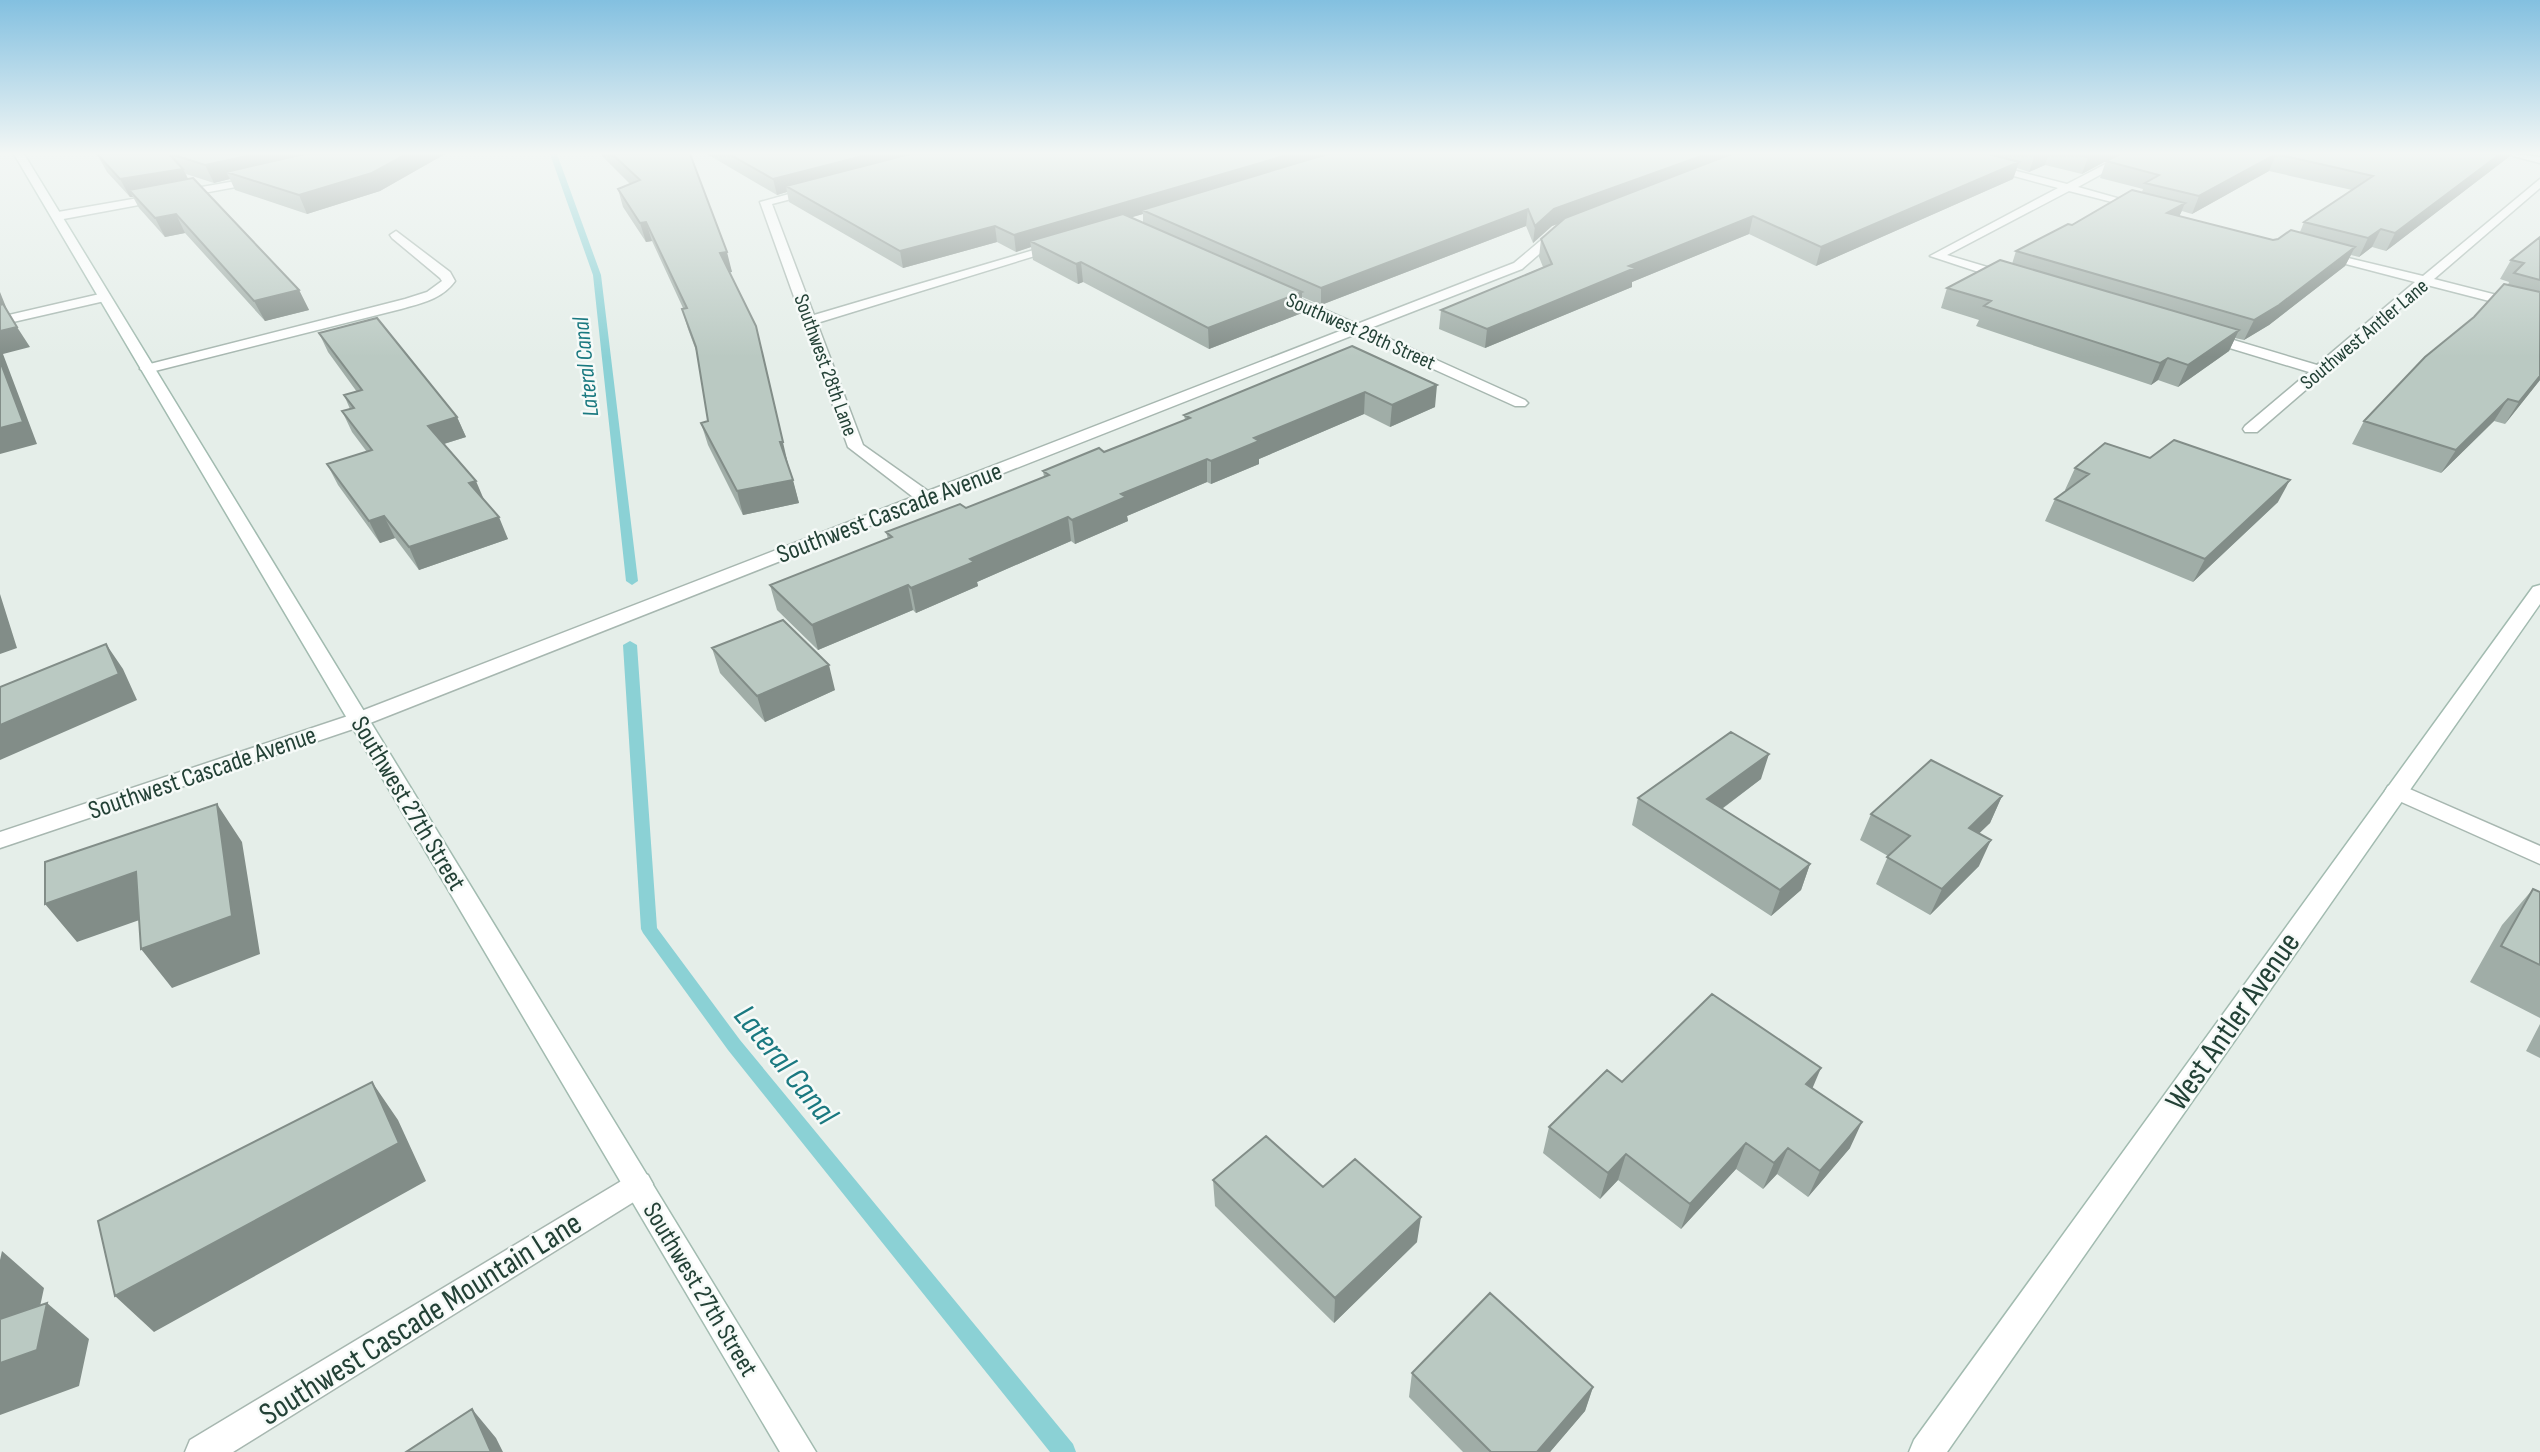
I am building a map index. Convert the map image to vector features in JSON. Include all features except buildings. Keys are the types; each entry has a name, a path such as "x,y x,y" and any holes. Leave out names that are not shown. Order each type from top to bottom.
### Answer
{"street":[{"name":"Southwest 27th Street","path":"61,222 147,369 799,1452"},
{"name":"Southwest 28th Lane","path":"773,222 856,447 925,497"},
{"name":"Southwest Cascade Avenue","path":"0,840 358,720 1518,266 1557,231 1580,222"},
{"path":"2002,222 1936,256 2029,284"},
{"name":"Southwest Antler Lane","path":"2250,429 2495,222"},
{"path":"147,369 396,306 445,286 449,281 444,275 396,235"},
{"path":"810,321 1073,242"},
{"path":"2307,250 2540,310"},
{"name":"Southwest 29th Street","path":"1260,286 1520,403"},
{"path":"0,321 104,297"},
{"path":"2188,331 2320,371"},
{"name":"West Antler Avenue","path":"1926,1452 2540,591"},
{"path":"2396,791 2540,856"},
{"name":"Southwest Cascade Mountain Lane","path":"202,1452 638,1184"}],"waterway":[{"name":"Lateral Canal","path":"578,222 597,275 632,581"},
{"name":"Lateral Canal","path":"630,645 649,929 734,1045 1065,1452"}]}
